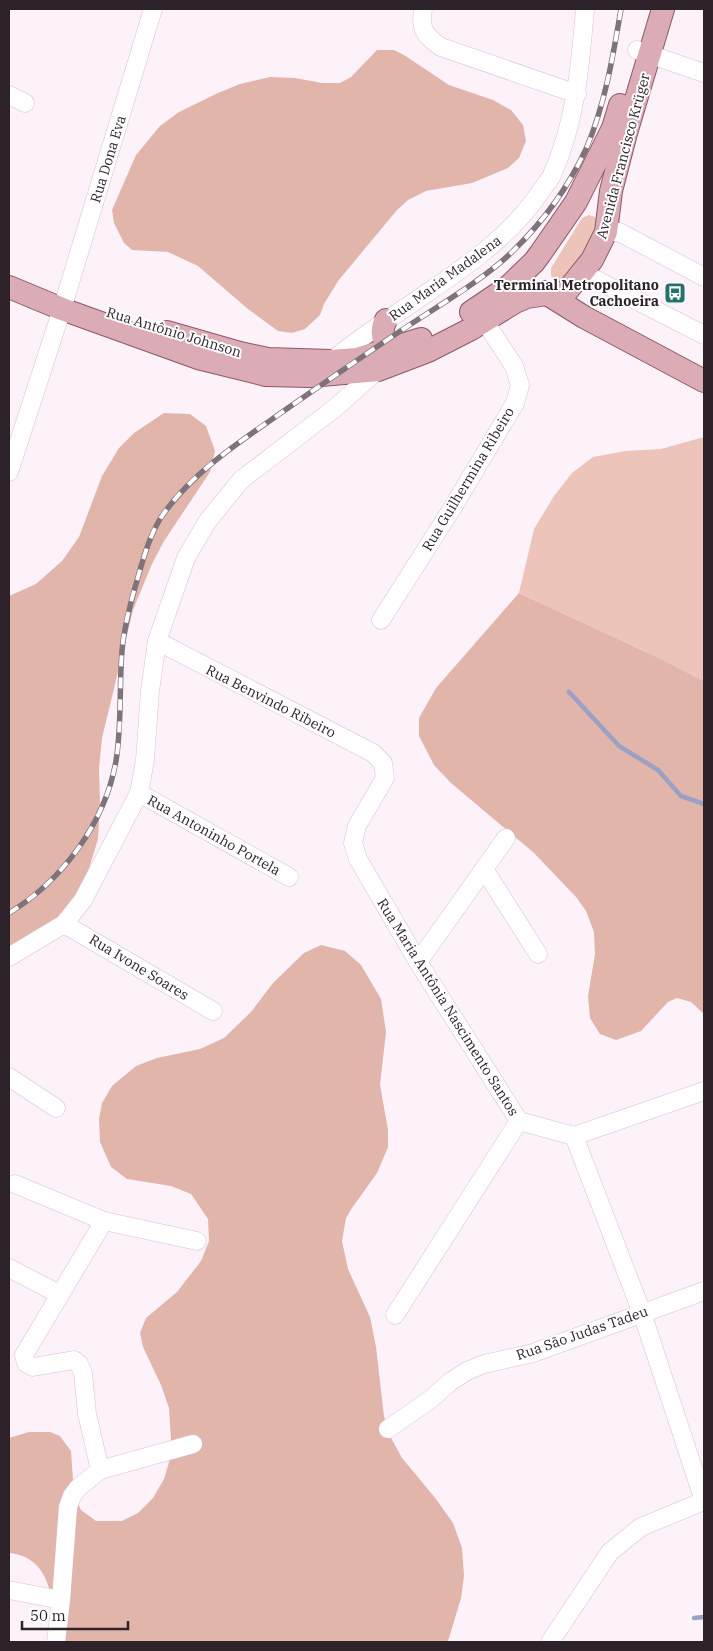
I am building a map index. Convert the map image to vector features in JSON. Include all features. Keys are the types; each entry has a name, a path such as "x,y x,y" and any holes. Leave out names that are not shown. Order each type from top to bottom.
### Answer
{"main road":[{"name":"Avenida Francisco Krüger","path":"340,365 421,339 461,319 481,315 521,300 547,294 562,294 576,281 592,260 607,226 612,190 643,52 650,9"},
{"name":"Avenida Francisco Krüger","path":"340,365 378,370 428,351 481,315 534,262 576,202 613,128 643,52 663,9"},
{"path":"576,202 588,200 595,202 604,210 607,226"},
{"path":"534,262 533,273 536,283 547,294 584,316 704,380"},
{"name":"Rua Antônio Johnson","path":"9,269 64,304"},
{"path":"576,281 584,316"},
{"name":"Rua Antônio Johnson","path":"9,287 64,304 198,358 236,369 266,375 340,365"},
{"path":"377,326 383,325 383,336 392,348"}],"street":[{"name":"Rua Dona Eva","path":"9,472 64,304 154,9"},
{"path":"423,9 421,24 428,38 441,47 577,94"},
{"name":"Rua Maria Madalena","path":"340,365 377,326 447,279 505,235 529,208 551,176 565,141 577,94 586,9"},
{"path":"643,52 704,73"},
{"path":"9,95 26,103"},
{"path":"607,226 704,277"},
{"path":"576,281 704,336"},
{"name":"Rua Guilhermina Ribeiro","path":"381,620 453,507 514,403 520,385 514,366 481,315"},
{"path":"336,408 340,365"},
{"path":"9,957 64,924 83,900 138,793 145,760 150,691 157,641 186,558 207,522 241,480 336,408 378,370"},
{"name":"Rua Benvindo Ribeiro","path":"157,641 373,754 383,763"},
{"name":"Rua Maria Antônia Nascimento Santos","path":"383,763 385,778 357,826 352,843 358,859 418,962 519,1121 574,1136"},
{"name":"Rua Antoninho Portela","path":"138,793 289,877"},
{"path":"418,962 506,838"},
{"path":"484,869 538,954"},
{"name":"Rua Ivone Soares","path":"64,924 213,1011"},
{"path":"9,1077 56,1108"},
{"path":"550,1642 610,1552 640,1527 704,1501 642,1313 574,1136 704,1090"},
{"path":"395,1315 519,1121"},
{"path":"15,1184 104,1221 197,1241"},
{"path":"100,1470 87,1414 83,1372 79,1364 74,1360 33,1366 26,1362 24,1355 104,1221"},
{"path":"9,1268 59,1294"},
{"name":"Rua São Judas Tadeu","path":"388,1429 432,1399 450,1382 467,1371 484,1364 533,1353 704,1291"},
{"path":"56,1642 68,1508 72,1496 78,1488 100,1470 193,1444"},
{"path":"9,1590 61,1600"}],"shaded area":[{"path":"377,50 394,50 449,85 493,100 511,110 523,125 526,141 519,158 508,168 472,183 426,191 408,200 397,210 338,281 324,304 320,315 305,329 292,333 278,331 248,309 198,266 168,252 132,250 124,243 114,223 112,210 136,155 160,126 179,112 240,84 270,77 295,78 322,83 340,83 351,77"},
{"path":"589,215 595,217 598,226 569,280 561,283 556,282 551,276 551,268 582,218"},
{"path":"164,413 190,414 206,426 215,451 210,472 164,541 152,564 133,610 102,738 99,768 100,804 98,839 86,878 75,900 57,922 9,952 9,596 36,584 62,561 79,537 102,476 119,448 134,433"},
{"path":"704,437 704,681 519,593 534,529 554,496 572,473 593,457 625,451 661,449"},
{"path":"519,593 704,681 704,1014 691,1002 677,998 668,1002 641,1031 616,1040 600,1034 590,1018 588,996 595,954 594,932 586,911 576,897 534,853 451,783 434,765 419,736 419,718 436,688"},
{"path":"321,945 345,951 361,965 381,999 386,1032 380,1085 388,1130 388,1147 377,1173 346,1218 342,1241 348,1269 370,1317 376,1347 384,1416 389,1434 402,1458 453,1523 462,1548 464,1576 461,1598 449,1638 447,1642 55,1642 52,1600 49,1586 43,1574 35,1564 24,1557 9,1553 9,1438 29,1432 50,1432 60,1436 71,1451 74,1495 81,1510 96,1521 122,1521 138,1513 153,1498 164,1479 170,1459 171,1439 169,1408 161,1385 143,1347 140,1333 146,1318 177,1292 201,1261 209,1241 208,1219 191,1194 171,1186 127,1179 111,1167 100,1142 99,1119 102,1103 112,1086 136,1066 157,1058 200,1049 224,1038 251,1012 273,983 304,953"}],"waterway":[{"path":"569,692 619,746 658,770 681,796 704,804"},
{"path":"694,1618 704,1617"}],"railway":[{"path":"9,913 47,884 63,867 91,828 102,806 110,784 118,747 122,651 126,623 145,552 155,528 164,513 191,482 222,456 362,357 475,282 501,262 534,229 563,191 579,163 593,132 603,98 621,9"}],"place":[{"name":"Terminal Metropolitano Cachoeira","path":"675,293"}]}
